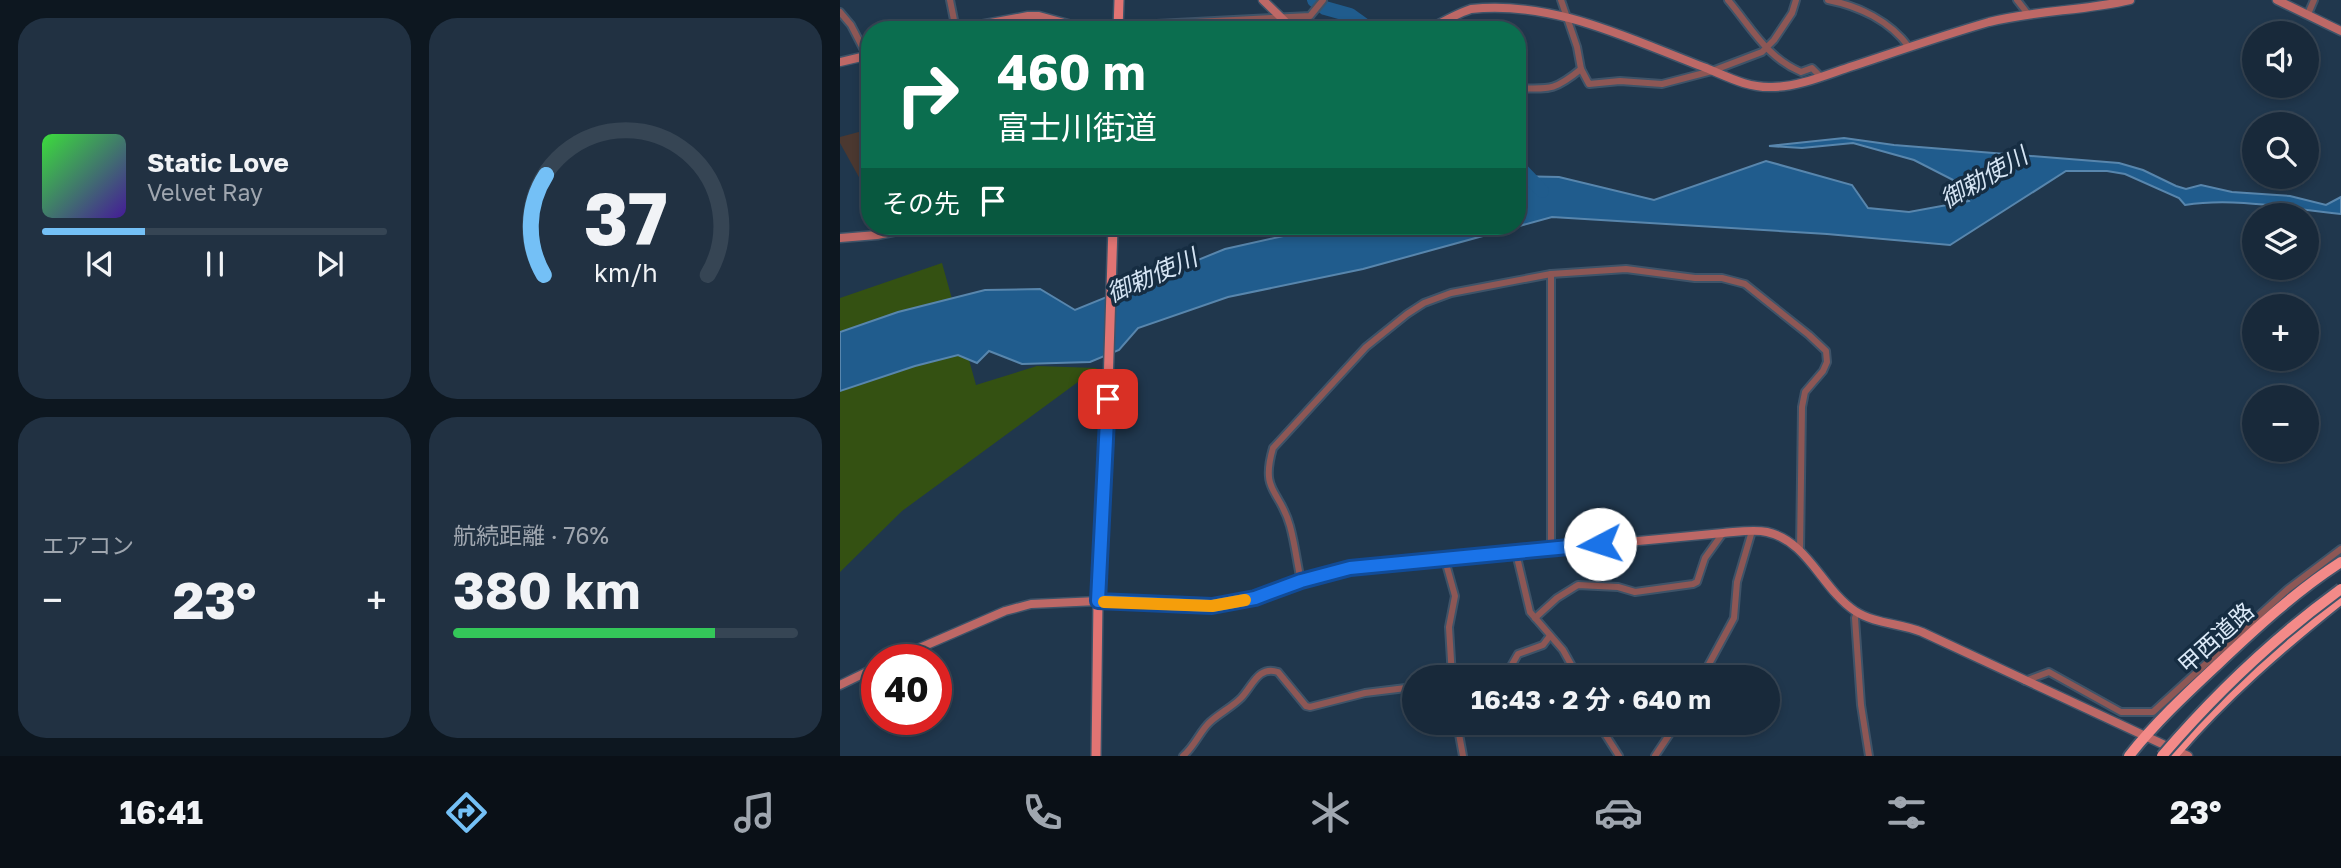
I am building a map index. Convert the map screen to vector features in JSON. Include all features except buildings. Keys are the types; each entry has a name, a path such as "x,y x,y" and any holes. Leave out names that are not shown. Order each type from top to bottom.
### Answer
{"highway":[{"name":"甲西道路","path":"2129,756 2145,736 2239,644 2288,601 2341,562"},
{"path":"2162,756 2192,721 2251,663 2341,589"},
{"path":"2179,754 2258,668 2341,598"}],"main road":[{"path":"1118,21 1119,0"},
{"path":"1096,756 1098,601 1113,235"}],"street":[{"path":"950,0 954,21"},
{"path":"1263,0 1283,19"},
{"path":"1246,21 1310,16 1323,0"},
{"path":"1728,0 1766,49 1793,69 1801,72 1812,68 1821,77"},
{"path":"1561,4 1577,47 1581,69 1589,85 1620,81 1662,85 1712,71 1766,49 1792,13 1796,0"},
{"path":"1828,0 1852,5 1893,28 1909,47"},
{"path":"2017,0 2028,14"},
{"path":"1446,21 1471,9 1505,2 1561,4 1740,83 1771,88 1821,77 1988,23 2028,14 2079,10 2130,0"},
{"path":"2277,0 2341,31"},
{"path":"2308,14 2314,0"},
{"path":"840,12 861,42"},
{"path":"1002,21 1039,16 1057,21"},
{"path":"840,62 861,58"},
{"path":"1526,88 1554,89 1581,69"},
{"path":"840,238 877,235"},
{"path":"1301,581 1290,526 1285,511 1271,490 1268,468 1273,447 1366,347 1424,303 1451,293 1551,274 1626,269 1735,281 1752,290 1826,351 1824,371 1805,392 1802,407 1800,551"},
{"path":"1551,274 1551,549"},
{"path":"1709,665 1734,618 1737,582 1752,531"},
{"path":"929,644 1005,611 1031,604 1098,601 1212,606 1255,598 1301,581 1350,568 1752,531 1775,535 1800,551 1835,592 1857,612 1882,622 1909,626 2179,754"},
{"path":"1535,618 1557,598 1578,585 1618,587 1635,592 1693,584 1697,582 1705,558 1723,533"},
{"path":"2024,681 2049,672 2121,712 2153,712 2288,589 2341,549"},
{"path":"1516,553 1528,605 1571,665"},
{"path":"1445,560 1455,596 1449,627 1451,665"},
{"path":"1857,612 1854,618 1861,705 1869,756"},
{"path":"1511,665 1518,654 1543,645 1549,637"},
{"path":"1183,756 1196,743 1208,724 1243,697 1257,677 1267,671 1278,672 1310,708 1365,693 1402,688"},
{"path":"840,685 861,675"},
{"path":"1459,735 1463,756"},
{"path":"1606,735 1619,756"},
{"path":"1655,756 1669,735"}],"shaded area":[{"path":"861,131 861,180 840,143 840,137"}],"green space":[{"path":"942,263 976,385 1037,366 1097,368 902,511 840,572 840,298"}],"water":[{"name":"御勅使川","path":"1844,138 1894,145 2119,163 2143,170 2186,189 2201,185 2232,192 2290,196 2318,203 2224,202 2185,205 2179,198 2125,174 2066,171 1950,245 1827,234 1552,217 1526,224 1526,176 1559,177 1654,200 1766,161 1852,185 1868,208 1909,212 1969,201 1961,184 1914,160 1853,143 1802,148 1769,146"},
{"path":"2341,197 2341,214 2319,211 2319,203 2326,205"},
{"path":"1288,235 1487,235 1363,269 1228,297 1138,328 1119,350 1090,362 1022,364 989,351 977,363 958,355 840,391 840,332 898,312 985,290 1040,289 1075,310 1225,249"}],"waterway":[{"path":"1314,0 1325,8 1350,15 1358,21"},
{"path":"1526,174 1542,191"}],"slow traffic":[{"path":"1104,602 1212,606 1245,600"}],"route":[{"path":"1108,399 1098,601 1212,606 1255,598 1301,581 1350,568 1600,544"}]}
